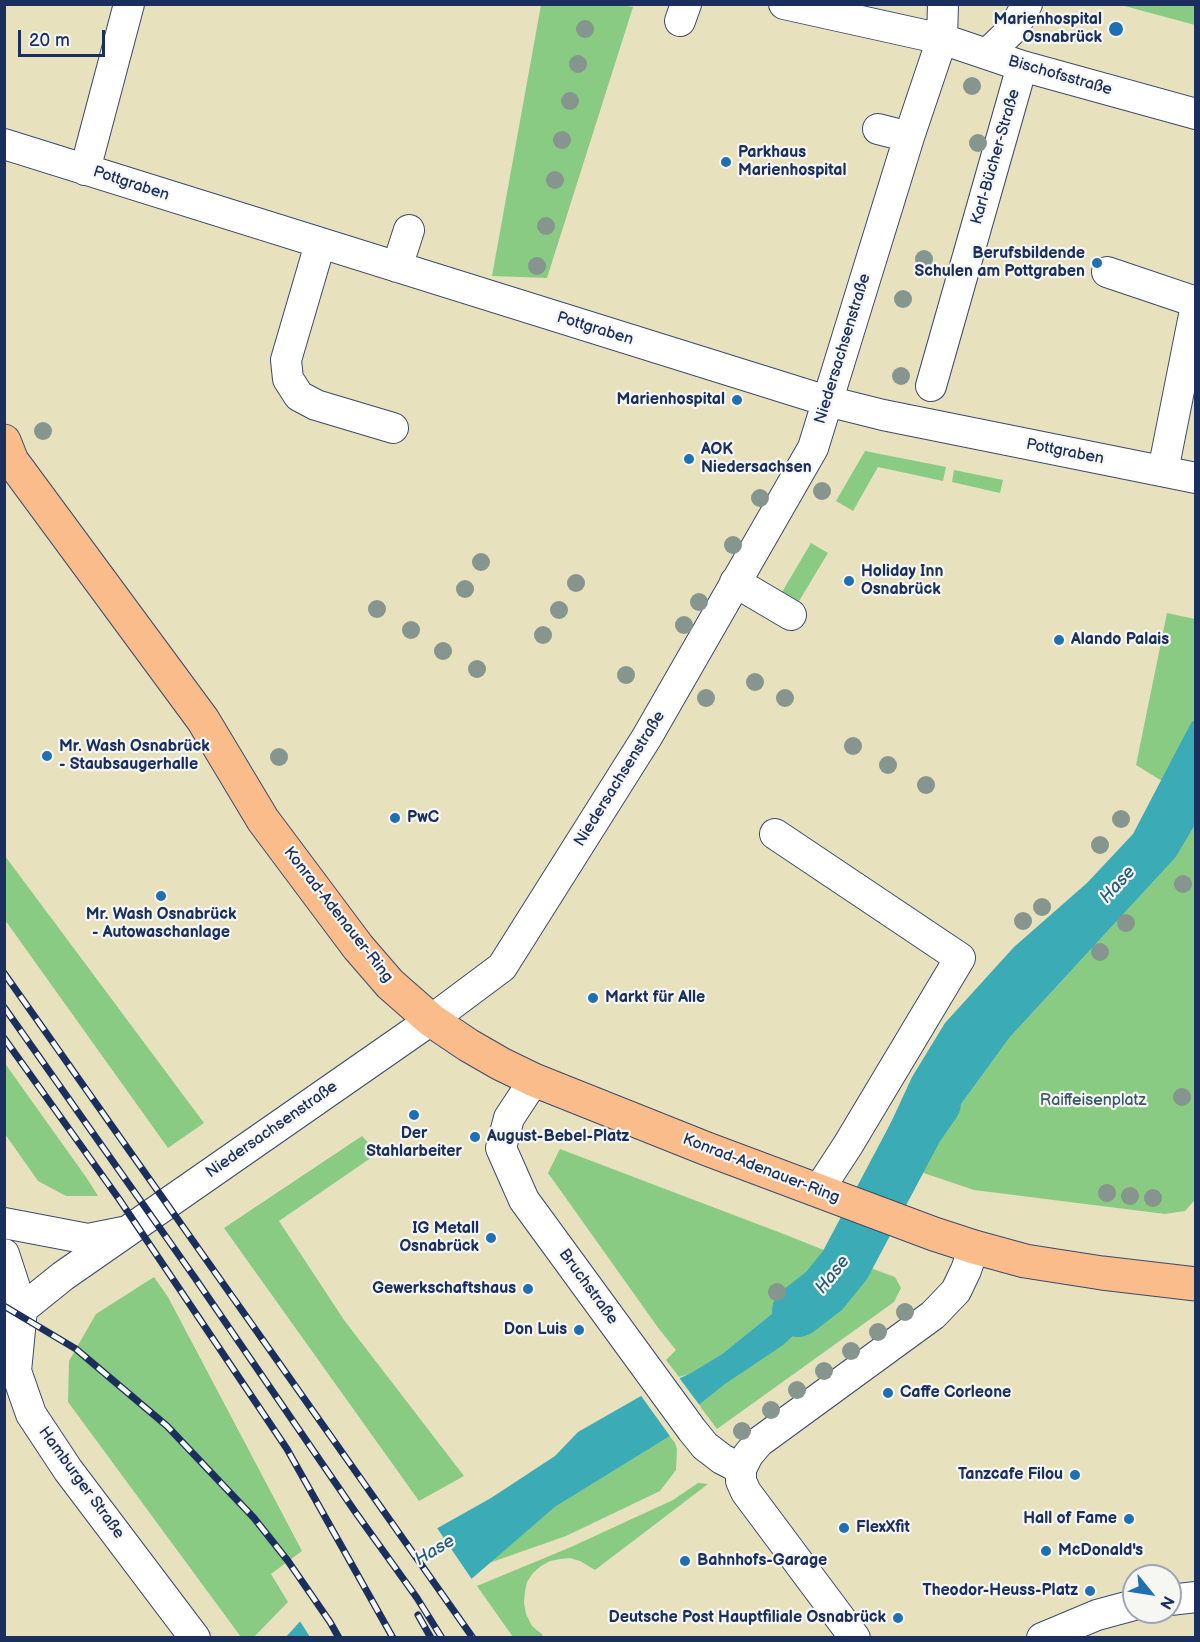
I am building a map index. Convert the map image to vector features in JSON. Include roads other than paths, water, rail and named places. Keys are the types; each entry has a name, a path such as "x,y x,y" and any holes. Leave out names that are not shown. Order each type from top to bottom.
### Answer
{"main road":[{"name":"Konrad-Adenauer-Ring","path":"7,452 203,720 263,820 358,947 390,984 431,1020 468,1045 534,1080 905,1224 974,1247 1036,1263 1196,1284"}],"street":[{"path":"85,170 129,4"},
{"name":"Bischofsstraße","path":"784,4 942,39 1022,66 1196,114"},
{"name":"Niedersachsenstraße","path":"13,1317 63,1276 431,1020 502,967 647,737 813,448 909,137 942,39 943,4"},
{"path":"987,54 1014,28 1027,4"},
{"name":"Karl-Bücher-Straße","path":"931,386 1022,66"},
{"path":"878,129 909,137"},
{"name":"Pottgraben","path":"4,144 827,401 883,415 1196,478"},
{"path":"397,267 410,230"},
{"path":"320,244 286,360 288,379 299,396 316,405 393,428"},
{"path":"1107,272 1196,303 1163,471"},
{"path":"735,582 791,615"},
{"path":"775,834 960,958 848,1145 830,1196"},
{"name":"Bruchstraße","path":"534,1080 509,1118 501,1148 524,1200 692,1430 705,1446 743,1480 855,1638"},
{"path":"4,1222 88,1239 128,1231"},
{"path":"743,1480 748,1455 759,1442 933,1315 956,1291 974,1247"},
{"path":"4,1254 13,1317"},
{"name":"Hamburger Straße","path":"13,1317 16,1371 31,1414 68,1470 195,1638"},
{"path":"1042,1638 1097,1615 1122,1608"}],"water":[{"path":"1192,721 1196,722 1195,825 1176,857 1010,1037 915,1170 876,1155 912,1077 945,1023 1014,947 1087,883 1133,834"},
{"path":"834,1254 865,1266 860,1274 783,1345 725,1384 699,1405 670,1436 555,1507 469,1581 393,1637 285,1638 306,1615 370,1566 491,1498 555,1456 578,1432 641,1396 689,1374 722,1354 820,1278"}],"waterway":[{"name":"Hase","path":"798,1311 824,1291 845,1265 917,1129 935,1103"}],"railway":[{"path":"4,973 473,1638"},
{"path":"4,1007 195,1278 417,1598 442,1638"},
{"path":"4,1038 119,1199 287,1449 393,1638"},
{"path":"4,1306 76,1349 167,1426 254,1518 288,1561 339,1638"},
{"path":"418,1615 431,1638"}],"place":[{"name":"Marienhospital Osnabrück","path":"1116,29"},
{"name":"Parkhaus Marienhospital","path":"726,162"},
{"name":"Berufsbildende Schulen am Pottgraben","path":"1097,263"},
{"name":"Marienhospital","path":"737,400"},
{"name":"AOK Niedersachsen","path":"689,459"},
{"name":"Holiday Inn Osnabrück","path":"849,581"},
{"name":"Alando Palais","path":"1059,640"},
{"name":"Mr. Wash Osnabrück - Staubsaugerhalle","path":"47,756"},
{"name":"PwC","path":"395,818"},
{"name":"Mr. Wash Osnabrück - Autowaschanlage","path":"161,896"},
{"name":"Markt für Alle","path":"593,998"},
{"name":"Der Stahlarbeiter","path":"414,1115"},
{"name":"August-Bebel-Platz","path":"475,1137"},
{"name":"IG Metall Osnabrück","path":"491,1238"},
{"name":"Gewerkschaftshaus","path":"528,1289"},
{"name":"Don Luis","path":"579,1330"},
{"name":"Caffe Corleone","path":"888,1393"},
{"name":"Tanzcafe Filou","path":"1075,1475"},
{"name":"Hall of Fame","path":"1129,1519"},
{"name":"FlexXfit","path":"844,1528"},
{"name":"McDonald's","path":"1046,1551"},
{"name":"Bahnhofs-Garage","path":"685,1561"},
{"name":"Theodor-Heuss-Platz","path":"1090,1591"},
{"name":"Deutsche Post Hauptfiliale Osnabrück","path":"898,1618"}],"park label":[{"name":"Raiffeisenplatz","path":"1093,1101"}]}
